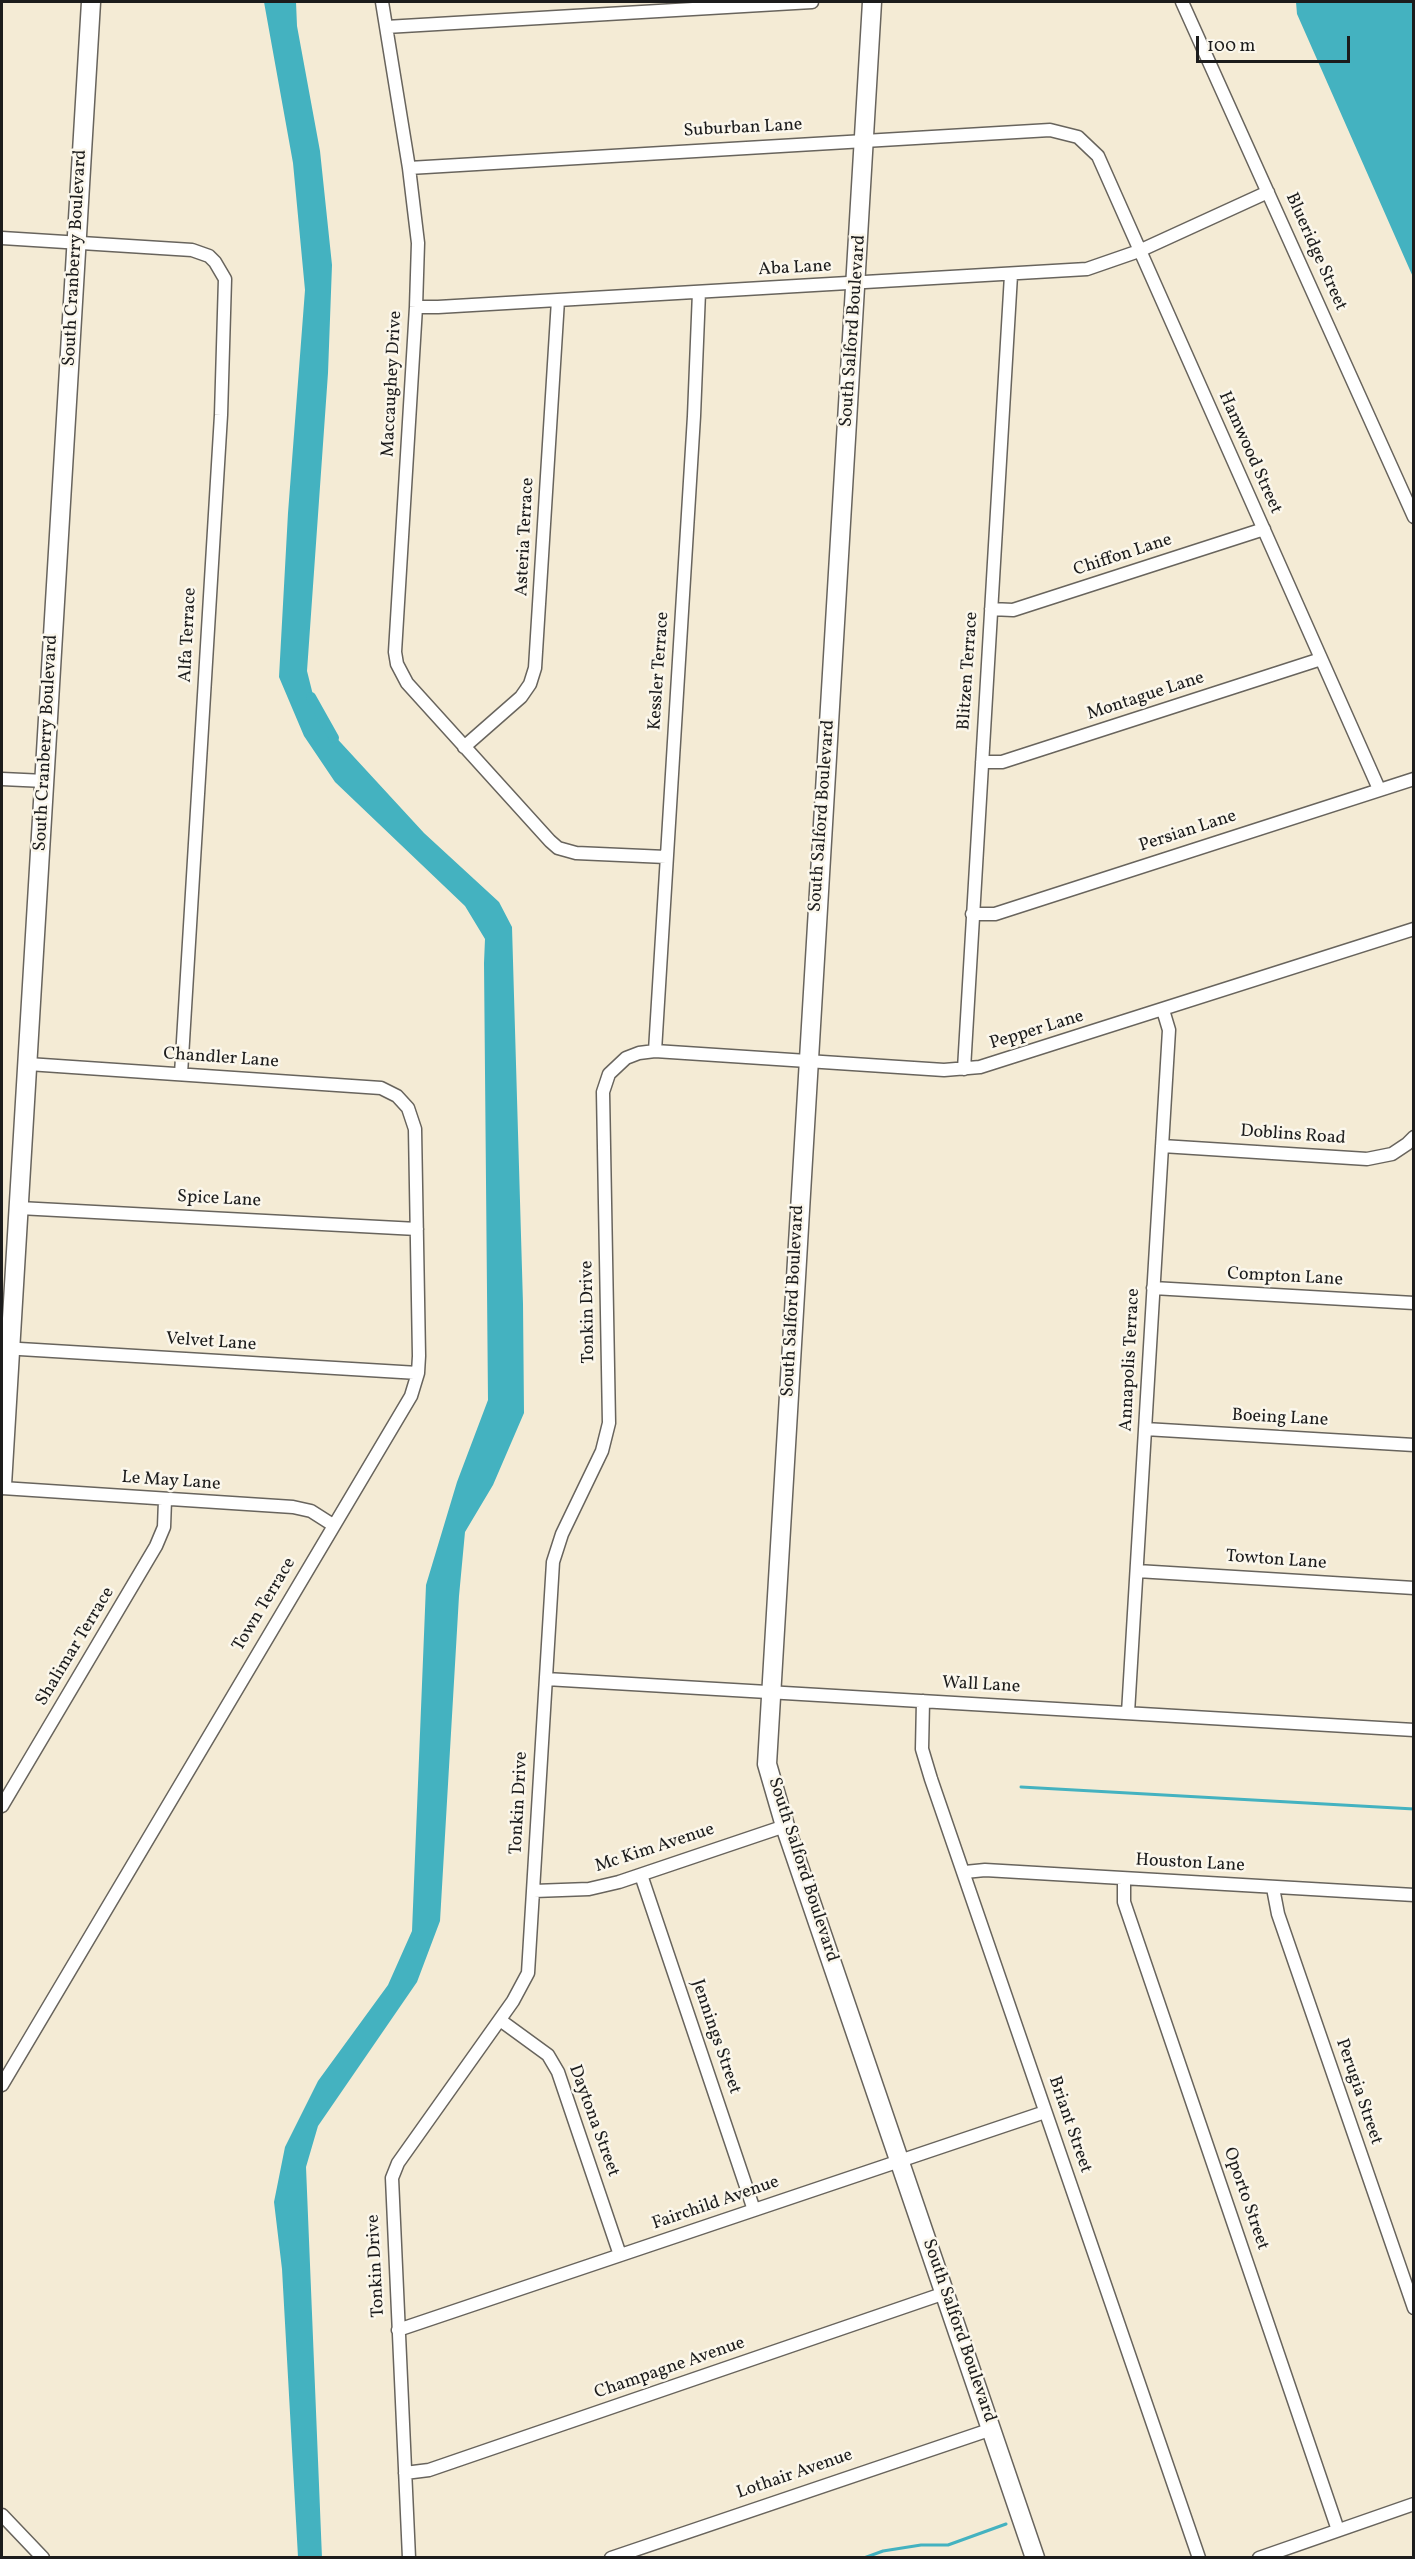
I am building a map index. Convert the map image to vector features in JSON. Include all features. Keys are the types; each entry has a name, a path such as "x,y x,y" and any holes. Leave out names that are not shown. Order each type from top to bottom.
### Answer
{"street":[{"name":"South Cranberry Boulevard","path":"2,1486 6,1348 19,1208 91,2"},
{"name":"Maccaughey Drive","path":"382,2 409,168 418,243 395,652 397,664 407,683 545,837 558,848 576,853 666,857"},
{"path":"386,27 812,2"},
{"name":"South Salford Boulevard","path":"872,2 767,1764 785,1826 1035,2558"},
{"name":"Blueridge Street","path":"1182,2 1413,517"},
{"name":"Suburban Lane","path":"409,168 1050,130 1060,130 1078,137"},
{"name":"Hamwood Street","path":"1078,137 1098,156 1380,789"},
{"name":"Aba Lane","path":"416,307 438,308 1087,269 1139,251 1268,192"},
{"path":"2,238 77,242"},
{"name":"Alfa Terrace","path":"77,242 192,250 208,256 221,270 226,287 181,1074"},
{"name":"Blitzen Terrace","path":"964,1069 1011,275"},
{"name":"Kessler Terrace","path":"655,1052 695,393 699,292"},
{"name":"Asteria Terrace","path":"464,747 521,697 530,684 536,668 558,300"},
{"name":"Chiffon Lane","path":"991,609 1013,610 1264,529"},
{"name":"Montague Lane","path":"982,762 1002,762 1321,659"},
{"path":"2,779 45,781"},
{"name":"Persian Lane","path":"972,914 994,914 1413,779"},
{"name":"Pepper Lane","path":"655,1052 944,1070 964,1069 993,1064 1413,929"},
{"name":"Annapolis Terrace","path":"1128,1713 1169,1030 1163,1010"},
{"name":"Tonkin Drive","path":"409,2558 391,2189 394,2172 521,1989 528,1973 538,1786 555,1553 602,1451 609,1423 603,1092 609,1074 617,1064 635,1054 655,1052"},
{"name":"Chandler Lane","path":"28,1064 381,1088 397,1096 406,1105"},
{"name":"Town Terrace","path":"2,2085 411,1396 418,1373 417,1229 415,1129 414,1120 406,1105"},
{"name":"Doblins Road","path":"1162,1146 1367,1159 1392,1154 1400,1150 1413,1137"},
{"name":"Spice Lane","path":"19,1208 417,1229"},
{"name":"Compton Lane","path":"1154,1288 1413,1303"},
{"name":"Velvet Lane","path":"6,1348 418,1373"},
{"name":"Boeing Lane","path":"1145,1429 1413,1445"},
{"name":"Le May Lane","path":"2,1486 165,1500 292,1507 311,1511 333,1525"},
{"name":"Shalimar Terrace","path":"2,1806 156,1546 164,1527 165,1500"},
{"name":"Towton Lane","path":"1137,1571 1413,1588"},
{"name":"Wall Lane","path":"546,1679 1413,1730"},
{"name":"Briant Street","path":"923,1701 922,1749 1199,2558"},
{"name":"Mc Kim Avenue","path":"534,1892 589,1889 641,1875 785,1826"},
{"name":"Houston Lane","path":"965,1872 985,1870 1413,1895"},
{"name":"Jennings Street","path":"641,1875 754,2210"},
{"name":"Oporto Street","path":"1124,1879 1124,1902 1338,2530"},
{"name":"Perugia Street","path":"1273,1888 1282,1926 1413,2308"},
{"name":"Daytona Street","path":"500,2020 548,2055 558,2072 620,2255"},
{"name":"Fairchild Avenue","path":"398,2330 1045,2112"},
{"name":"Champagne Avenue","path":"405,2473 429,2470 945,2293"},
{"name":"Lothair Avenue","path":"611,2558 992,2429"},
{"path":"1259,2558 1413,2504"},
{"path":"2,2515 43,2558"}],"water":[{"path":"264,2 296,2 297,26 320,151 332,265 328,373 307,671 319,719 424,833 499,902 512,927 523,1304 524,1413 493,1485 465,1532 459,1596 440,1921 417,1982 318,2126 306,2167 322,2558 298,2557 282,2269 274,2202 285,2147 318,2081 388,1985 412,1931 426,1585 457,1482 488,1400 485,939 465,906 335,782 304,736 279,677 288,513 305,290 293,163"},
{"path":"1296,2 1413,2 1413,277 1297,14"}],"waterway":[{"path":"311,697 334,738"},
{"path":"1021,1787 1414,1809"},
{"path":"864,2558 883,2551 921,2545 948,2545 1006,2524"}]}
